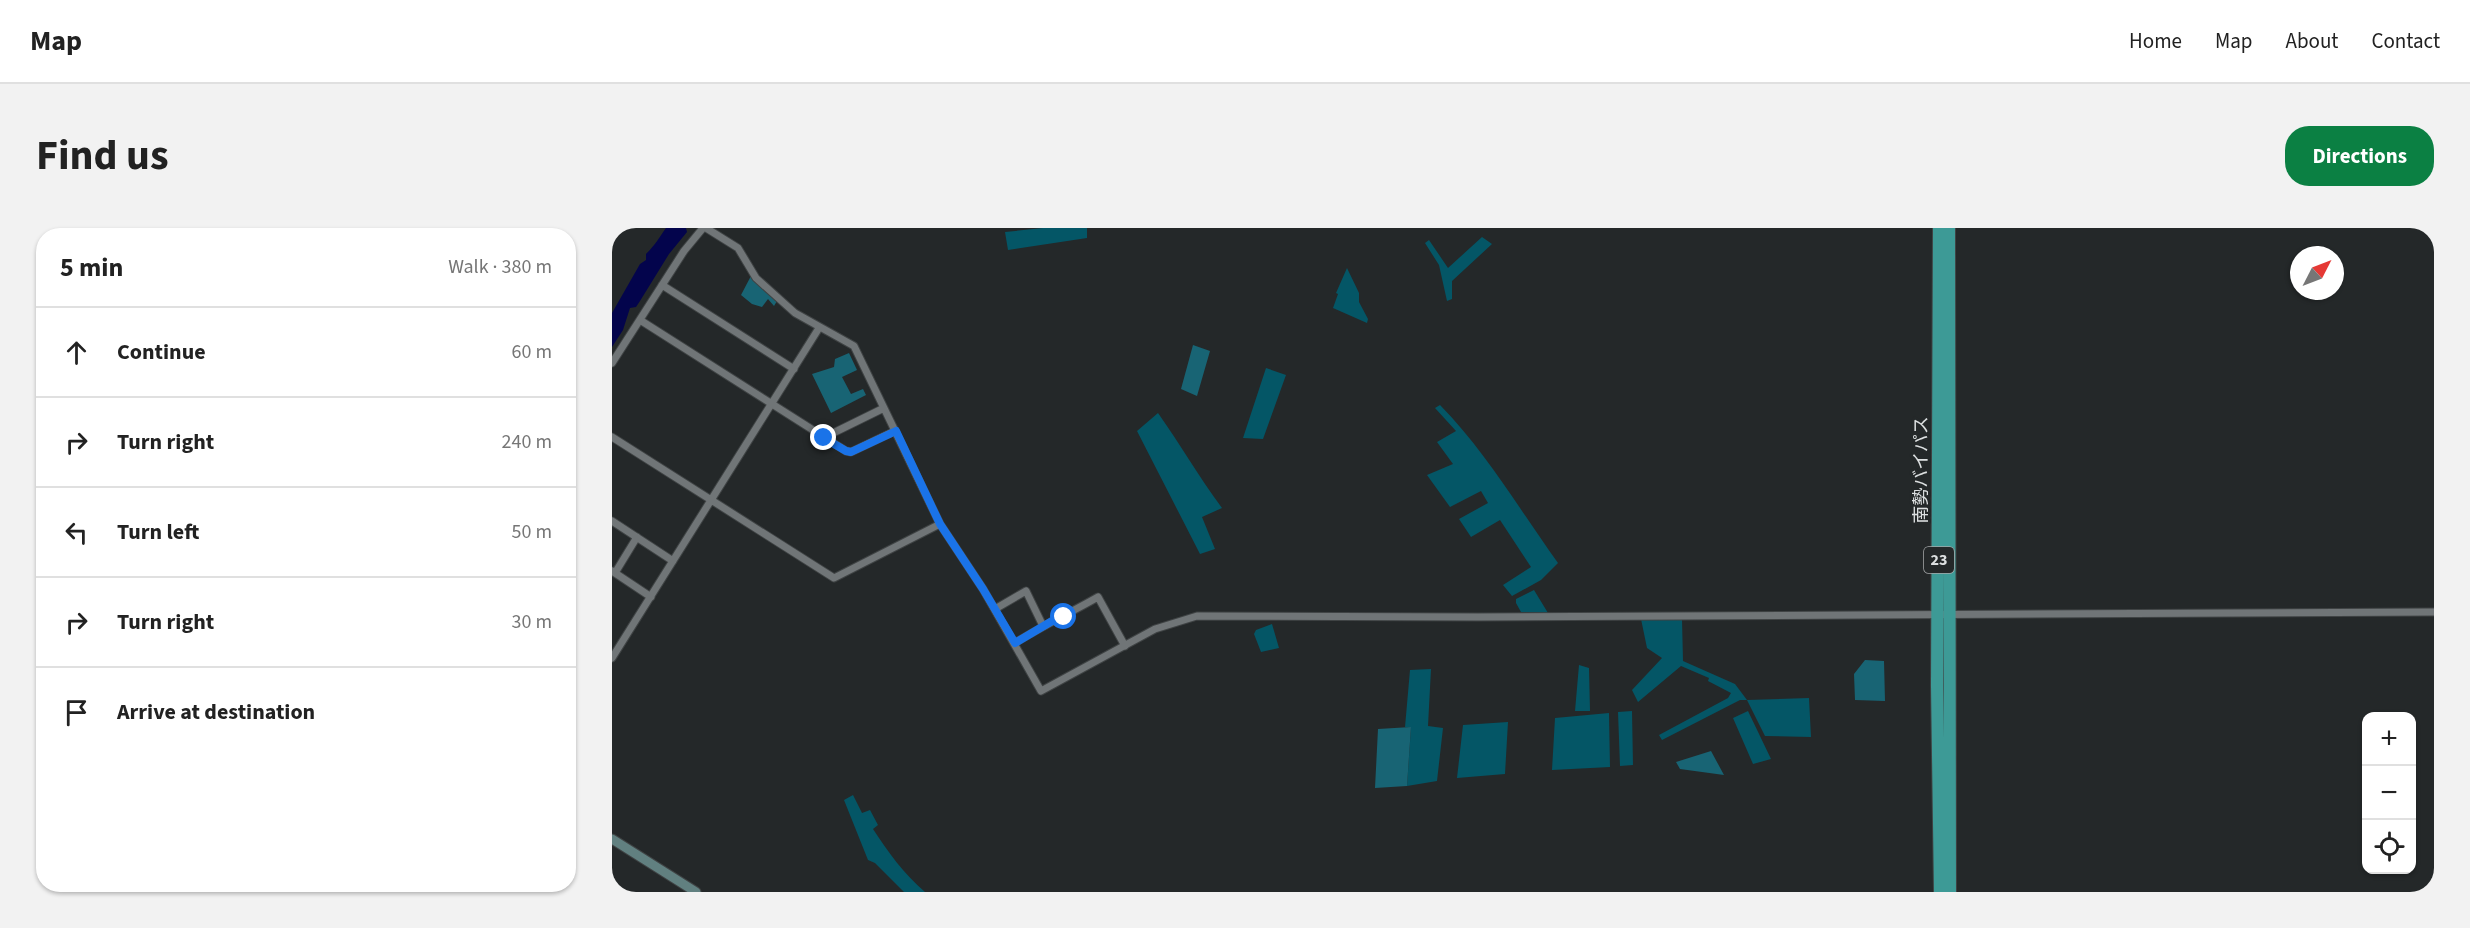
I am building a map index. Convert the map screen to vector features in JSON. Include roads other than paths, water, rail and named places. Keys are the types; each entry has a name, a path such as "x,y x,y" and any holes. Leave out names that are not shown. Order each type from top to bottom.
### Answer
{"highway":[{"name":"南勢バイパス","path":"1939,228 1950,892"},
{"name":"南勢バイパス","path":"1940,892 1949,228"}],"street":[{"path":"612,363 684,251 705,228 738,248 756,278 795,313 854,346 940,524 995,609 1041,691 1155,630 1197,616 1478,617 2434,612"},
{"path":"662,285 794,369"},
{"path":"640,320 846,451 851,452 896,431"},
{"path":"612,658 819,328"},
{"path":"824,438 884,408"},
{"path":"612,437 834,578 940,524"},
{"path":"612,521 673,561"},
{"path":"637,537 613,572 651,597"},
{"path":"995,609 1026,591 1043,626"},
{"path":"1015,643 1098,597 1125,646"},
{"path":"612,839 696,892"}]}
